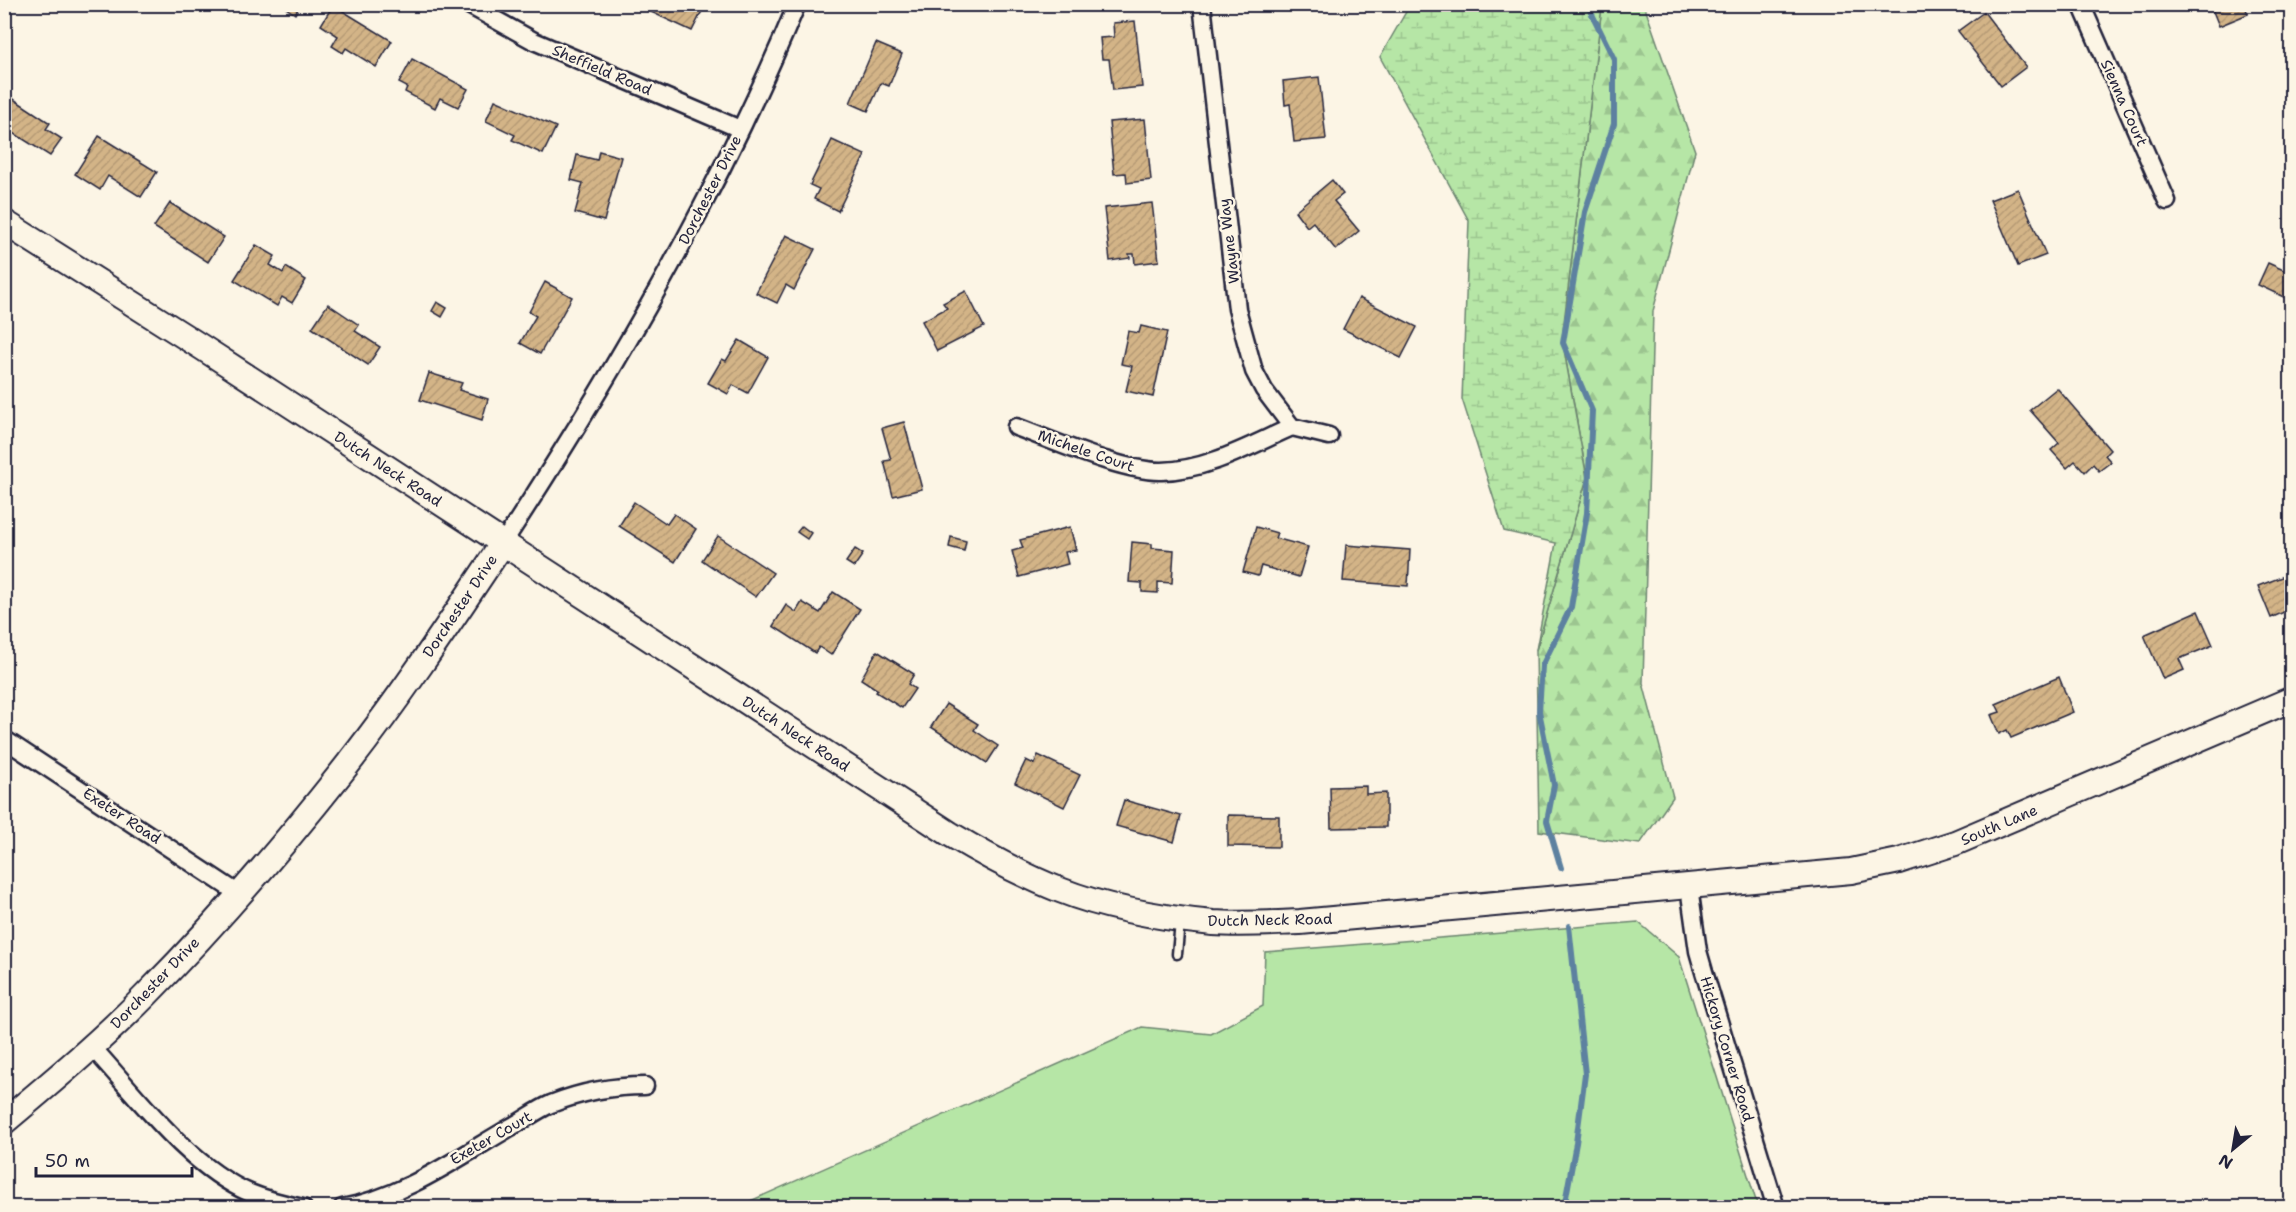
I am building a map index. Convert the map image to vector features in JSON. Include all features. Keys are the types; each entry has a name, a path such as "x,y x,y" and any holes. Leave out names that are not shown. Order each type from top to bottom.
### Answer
{"street":[{"name":"Sheffield Road","path":"467,4 534,41 740,129"},
{"name":"Dorchester Drive","path":"4,1122 92,1047 146,995 240,894 341,773 439,640 503,543 637,327 696,220 797,4"},
{"name":"Wayne Way","path":"1202,4 1237,309 1254,371 1264,390 1292,427"},
{"name":"Sienna Court","path":"2081,4 2167,201"},
{"name":"Dutch Neck Road","path":"4,222 203,348 950,834 991,858 1062,891 1105,904 1181,919 1215,923 1300,922 1689,887"},
{"name":"Michele Court","path":"1016,427 1118,463 1142,470 1162,471 1210,463 1292,427"},
{"path":"1292,427 1329,436"},
{"name":"South Lane","path":"1689,887 1851,871 1910,858 1955,843 2292,699"},
{"name":"Exeter Road","path":"4,739 240,894"},
{"name":"Hickory Corner Road","path":"1689,887 1698,951 1776,1208"},
{"path":"92,1047 197,1160 248,1192 277,1203 303,1208"},
{"name":"Exeter Court","path":"342,1208 368,1203 396,1192 551,1104 597,1090 619,1086 645,1086"}],"lane":[{"path":"1176,954 1181,919"}],"green space":[{"path":"1600,4 1602,6 1562,339 1587,478 1536,650 1556,543 1504,531 1462,399 1469,221 1380,57 1410,5"},
{"path":"1600,5 1644,5 1695,151 1653,311 1643,683 1673,797 1640,844 1539,831 1536,650 1587,478 1562,339 1602,6"},
{"path":"1638,922 1679,957 1758,1207 891,1208 884,1204 874,1208 737,1207 1142,1027 1211,1034 1263,1006 1265,952"}],"building":[{"path":"280,4 301,4 295,14"},
{"path":"634,4 699,4 704,7 692,31"},
{"path":"902,4 917,4 915,10"},
{"path":"2210,4 2244,4 2248,14 2219,26"},
{"path":"333,5 392,41 376,67 346,48 343,53 332,46 338,36 321,25"},
{"path":"1984,12 2026,67 2001,86 1958,31"},
{"path":"1135,21 1142,87 1113,90 1109,59 1102,59 1100,38 1114,37 1113,23"},
{"path":"876,43 902,54 889,86 881,83 868,111 850,103"},
{"path":"412,59 468,89 458,107 440,98 435,108 405,92 407,87 399,83"},
{"path":"1319,77 1326,139 1294,142 1290,104 1285,105 1283,81"},
{"path":"2292,93 2292,113 2285,95"},
{"path":"12,98 50,123 46,129 62,139 50,156 4,127 4,109"},
{"path":"495,100 556,127 543,154 512,140 515,135 486,121"},
{"path":"1145,119 1151,180 1127,183 1126,173 1114,174 1109,122"},
{"path":"99,136 157,172 141,197 108,176 100,190 75,174"},
{"path":"832,140 865,155 838,211 814,199 819,189 810,185"},
{"path":"599,151 621,157 604,221 575,213 583,183 571,180 577,155 597,160"},
{"path":"1332,180 1343,194 1334,201 1359,231 1336,250 1313,222 1307,227 1295,211"},
{"path":"2018,189 2046,255 2018,266 1990,200"},
{"path":"170,203 224,237 208,262 154,227"},
{"path":"1152,203 1159,261 1135,264 1134,254 1129,254 1130,258 1110,261 1104,208"},
{"path":"786,235 815,249 794,290 786,285 777,303 756,293"},
{"path":"256,245 275,256 270,265 283,273 286,267 306,280 292,303 282,297 277,306 234,280"},
{"path":"2268,263 2288,272 2292,263 2292,318 2284,315 2290,300 2258,285"},
{"path":"545,282 572,297 540,354 520,343 536,316 529,312"},
{"path":"966,291 984,327 937,351 922,321 947,308 943,303"},
{"path":"1359,298 1417,327 1401,358 1343,329"},
{"path":"437,302 447,308 442,317 432,311"},
{"path":"328,304 359,325 355,331 380,347 368,365 312,328"},
{"path":"1141,326 1167,332 1153,397 1126,391 1132,366 1121,364 1128,331 1139,333"},
{"path":"739,340 768,357 748,393 733,385 728,394 708,383 722,359 726,361"},
{"path":"429,373 462,383 459,390 488,399 482,420 420,400"},
{"path":"2057,388 2110,450 2105,455 2111,462 2099,471 2093,464 2085,472 2075,461 2067,468 2051,450 2059,443 2030,410"},
{"path":"904,422 922,489 893,496 884,461 891,460 882,428"},
{"path":"634,502 667,524 674,514 696,529 675,562 619,526"},
{"path":"802,526 811,533 807,539 797,532"},
{"path":"1070,527 1076,550 1065,552 1068,564 1019,577 1012,551 1023,548 1020,540"},
{"path":"1256,527 1277,533 1275,538 1308,547 1299,577 1261,566 1258,576 1243,572"},
{"path":"718,536 773,573 756,597 702,560"},
{"path":"951,537 966,541 964,551 949,547"},
{"path":"1132,542 1152,544 1152,548 1174,550 1172,583 1158,582 1158,593 1142,592 1142,583 1129,582"},
{"path":"1346,545 1410,550 1408,586 1343,581"},
{"path":"855,549 863,554 854,567 846,562"},
{"path":"2292,573 2292,617 2289,618 2286,611 2271,618 2258,586"},
{"path":"833,592 860,609 831,655 819,647 815,653 773,626 786,605 796,612 802,602 820,613"},
{"path":"2198,611 2213,645 2179,659 2184,670 2163,679 2144,635"},
{"path":"877,651 914,674 908,684 915,689 902,708 876,692 878,690 861,679"},
{"path":"2059,677 2073,712 2011,738 2007,730 1999,734 1991,715 2000,712 1996,704"},
{"path":"946,704 978,724 974,730 998,746 987,763 931,727"},
{"path":"1038,755 1080,775 1064,807 1015,783 1026,760 1034,764"},
{"path":"1366,786 1366,794 1386,793 1386,827 1331,828 1330,787"},
{"path":"1124,800 1181,816 1174,842 1116,826"},
{"path":"1228,815 1279,816 1279,847 1228,846"}],"waterway":[{"path":"1561,868 1547,821 1554,785 1539,711 1542,666 1571,607 1587,513 1592,411 1563,343 1585,212 1614,124 1614,59 1587,4"},
{"path":"1564,1208 1585,1074 1569,926"}]}
